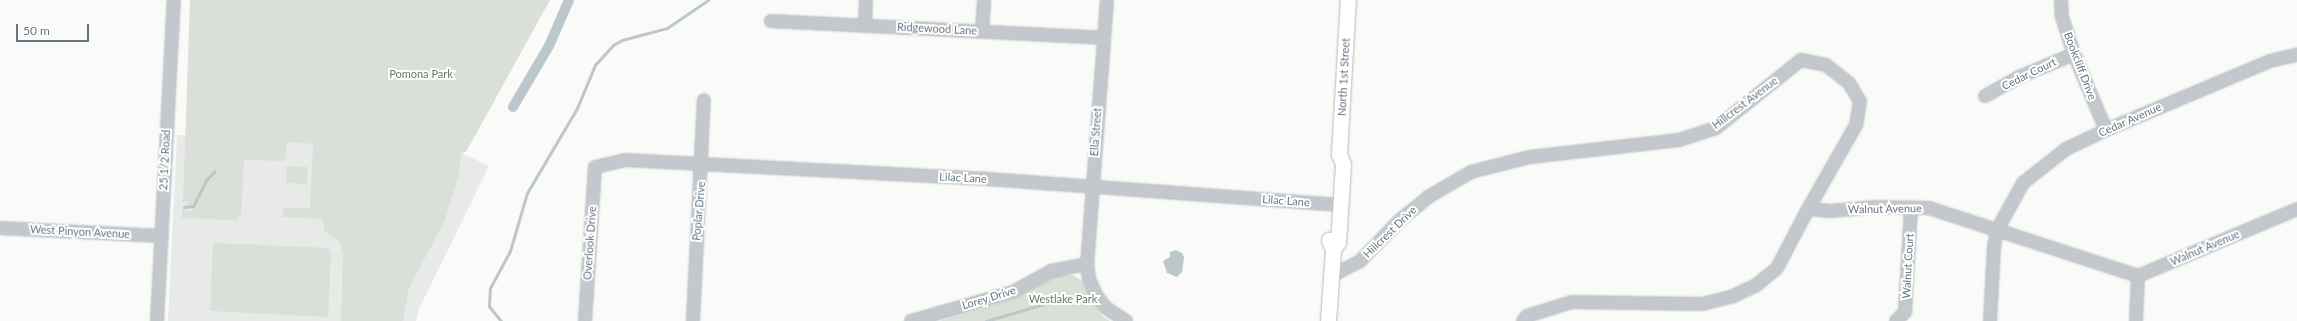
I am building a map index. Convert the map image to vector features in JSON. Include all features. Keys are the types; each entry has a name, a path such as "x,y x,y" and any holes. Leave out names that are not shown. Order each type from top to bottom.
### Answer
{"main road":[{"name":"North 1st Street","path":"1333,249 1338,242 1342,164 1339,154 1348,0"},
{"name":"North 1st Street","path":"1328,321 1333,249 1329,240 1331,204 1335,163 1339,154"}],"street":[{"name":"25 1/2 Road","path":"157,321 174,0"},
{"path":"865,26 866,0"},
{"path":"982,31 984,0"},
{"name":"Ella Street","path":"1087,264 1107,0"},
{"name":"Bookcliff Drive","path":"2061,0 2062,17 2074,54 2106,130"},
{"name":"Ridgewood Lane","path":"771,21 1103,38"},
{"name":"Cedar Court","path":"1986,96 2019,77 2074,54"},
{"name":"Cedar Avenue","path":"1990,321 1994,247 1997,230 2023,183 2066,149 2106,130 2270,61 2297,55"},
{"name":"Hillcrest Avenue","path":"1491,166 1530,157 1679,140 1716,128 1801,60 1826,65 1849,83 1860,101 1856,125 1808,208"},
{"name":"Poplar Drive","path":"693,321 694,273 703,163 704,100"},
{"name":"Lilac Lane","path":"595,167 626,160 703,163 1092,186 1331,204"},
{"name":"Hillcrest Drive","path":"1331,276 1360,261 1400,220 1428,198 1471,172 1491,166"},
{"name":"Overlook Drive","path":"584,320 595,167"},
{"name":"Walnut Avenue","path":"1808,208 1831,211 1875,207 1929,208 2138,276 2297,209"},
{"path":"1523,321 1527,316 1572,302 1702,304 1731,297 1755,286 1777,268 1808,208"},
{"name":"Walnut Court","path":"1896,321 1905,312 1911,208"},
{"name":"West Pinyon Avenue","path":"0,228 161,236"},
{"path":"1087,264 1089,279 1096,295 1106,308 1126,321"},
{"name":"Lorey Drive","path":"911,321 1013,292 1051,271 1087,264"},
{"path":"2136,321 2138,276"}],"shaded area":[{"path":"177,135 461,153 489,166 418,311 416,321 168,321"},
{"path":"1176,250 1182,253 1184,257 1182,272 1177,277 1167,273 1163,261 1170,257 1170,252"}],"green space":[{"name":"Pomona Park","path":"190,0 550,0 466,152 461,153 459,174 445,220 409,288 403,321 341,321 343,254 339,241 324,231 323,219 282,217 283,208 310,208 313,144 287,142 285,161 244,160 241,215 236,220 182,218 182,209 188,212 193,210 207,179 216,171 208,176 192,205 187,207 188,200 183,203"},
{"path":"287,166 308,167 307,184 286,183"},
{"path":"213,243 329,248 331,254 328,317 210,311"},
{"name":"Westlake Park","path":"1057,275 1073,275 1081,280 1102,316 1110,321 940,321 1014,299"}],"waterway":[{"path":"513,107 549,46 569,0"},
{"path":"501,321 489,306 490,288 510,251 527,193 577,108 595,65 613,45 622,40 667,28 708,0"},
{"path":"184,207 193,206 207,179 215,171"},
{"path":"986,321 1047,303 1079,300"}]}
